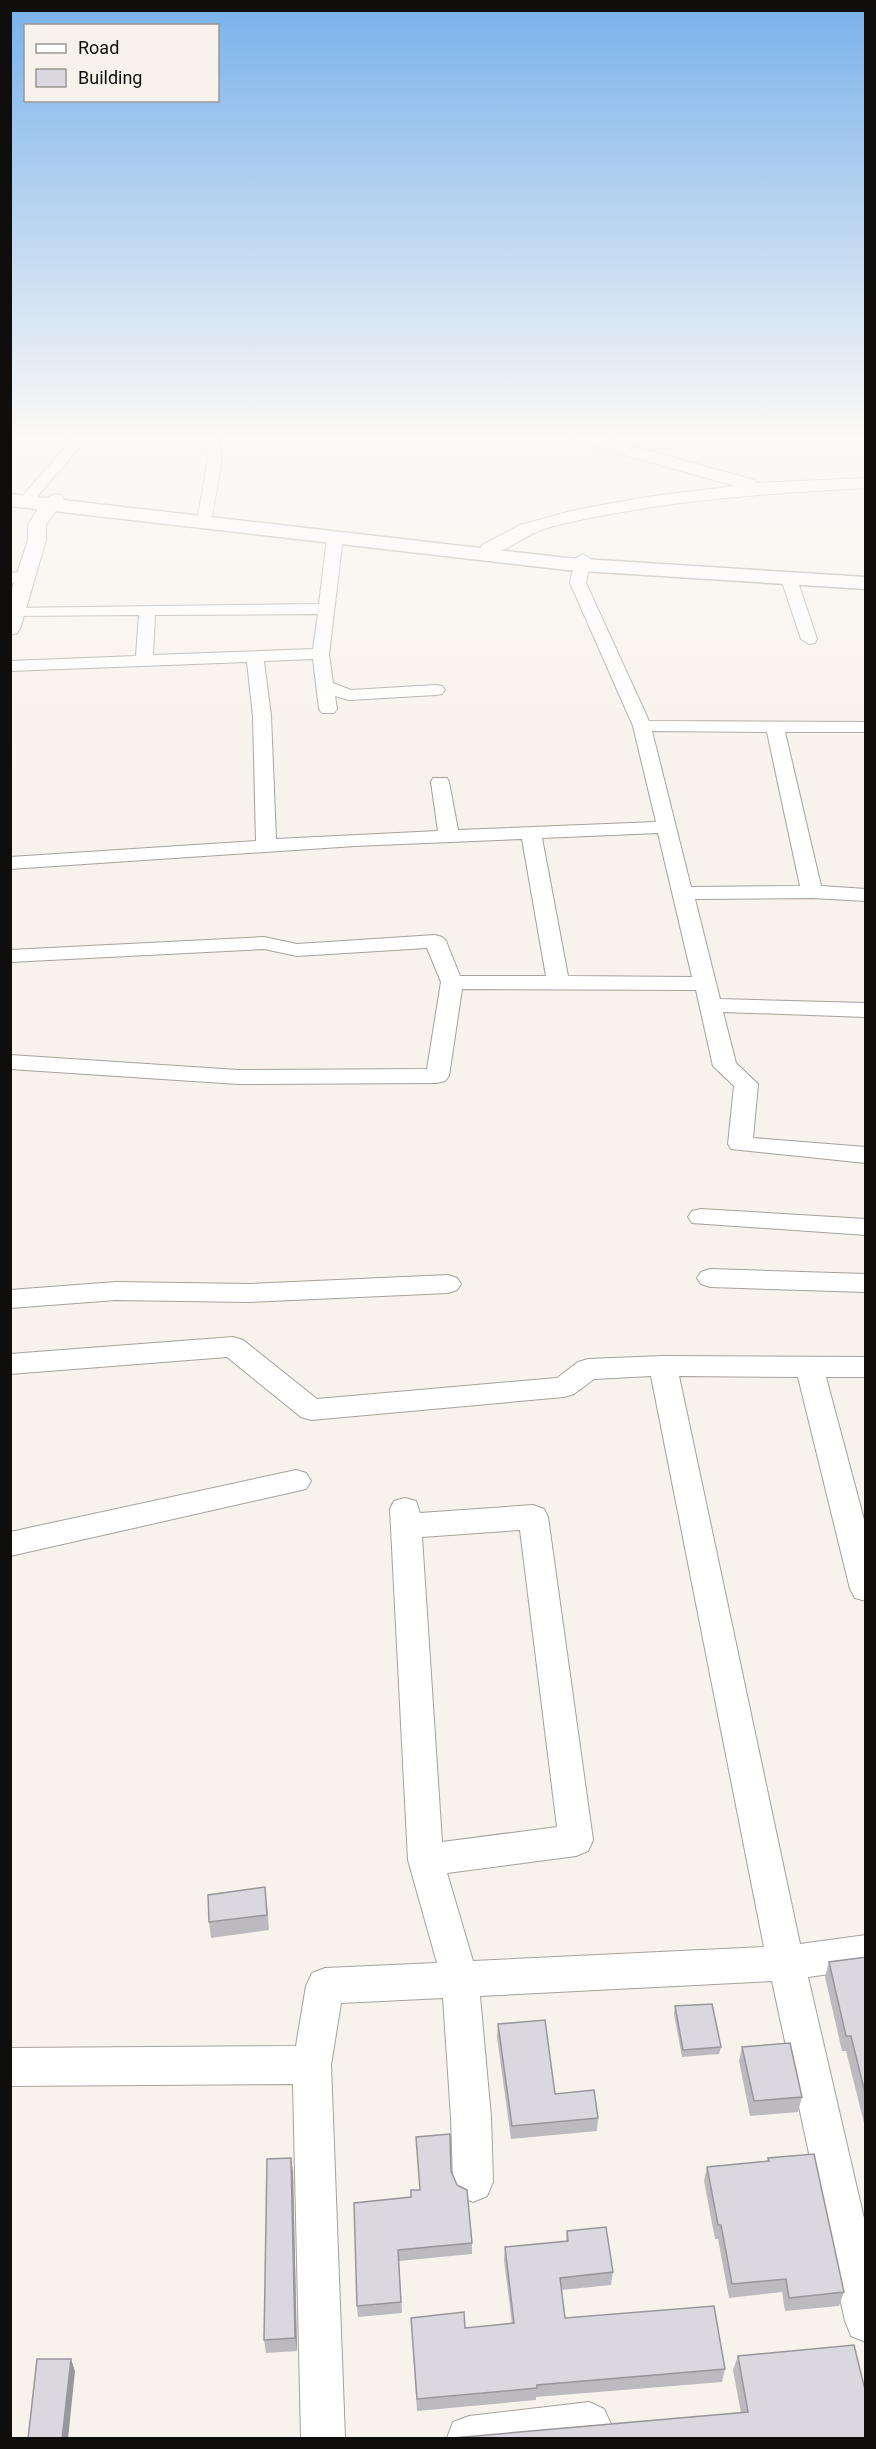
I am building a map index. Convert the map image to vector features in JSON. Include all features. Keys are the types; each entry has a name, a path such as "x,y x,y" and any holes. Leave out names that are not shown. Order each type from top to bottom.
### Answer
{"main road":[{"path":"469,550 582,562 866,583"},
{"path":"473,550 486,552"},
{"path":"582,562 866,576"}],"street":[{"path":"32,550 19,577 13,620 147,610 327,609"},
{"path":"328,709 321,654 334,550"},
{"path":"582,562 578,583 642,726 725,1066 746,1084 740,1144 866,1155"},
{"path":"789,579 808,639"},
{"path":"144,661 147,610"},
{"path":"10,666 321,654"},
{"path":"255,657 262,716 266,846"},
{"path":"325,686 349,695 436,690"},
{"path":"642,726 866,727"},
{"path":"775,727 812,892"},
{"path":"440,782 448,836"},
{"path":"10,863 448,836 667,827"},
{"path":"531,833 558,982"},
{"path":"683,893 812,892 866,895"},
{"path":"10,956 264,942 297,950 435,941 452,982 437,1076 238,1077 10,1062"},
{"path":"452,982 558,982 866,1010"},
{"path":"700,1217 866,1227"},
{"path":"710,1278 866,1283"},
{"path":"10,1299 116,1291 249,1293 448,1284"},
{"path":"10,1364 233,1347 311,1410 564,1387 588,1370 663,1366 866,1367"},
{"path":"663,1366 786,1963 866,2321"},
{"path":"810,1367 866,1589"},
{"path":"10,1544 296,1481"},
{"path":"426,1860 576,1840 533,1517 405,1518 426,1860 460,1979 471,2117 473,2182"},
{"path":"323,2439 312,2065 325,1986 786,1963 866,1952"},
{"path":"10,2067 312,2065"},
{"path":"469,2439 589,2424"}],"building":[{"path":"265,1887 267,1915 209,1922 208,1895"},
{"path":"866,1957 866,2097 851,2036 846,2036 829,1962"},
{"path":"712,2004 721,2047 683,2050 675,2006"},
{"path":"545,2020 555,2094 594,2090 598,2118 512,2126 498,2024"},
{"path":"790,2043 802,2097 754,2101 742,2047"},
{"path":"450,2134 451,2171 457,2185 467,2190 472,2243 398,2250 401,2302 357,2306 354,2203 411,2197 411,2190 420,2190 416,2137"},
{"path":"814,2154 844,2292 789,2298 786,2279 732,2284 707,2167"},
{"path":"291,2158 295,2338 264,2340 267,2159"},
{"path":"606,2227 613,2272 560,2278 565,2318 714,2306 725,2369 537,2385 537,2388 417,2399 411,2318 464,2312 465,2328 514,2323 505,2247 568,2241 567,2231"},
{"path":"854,2345 866,2394 866,2439 441,2439 748,2412 738,2356"},
{"path":"37,2359 71,2359 62,2439 28,2439"}]}
